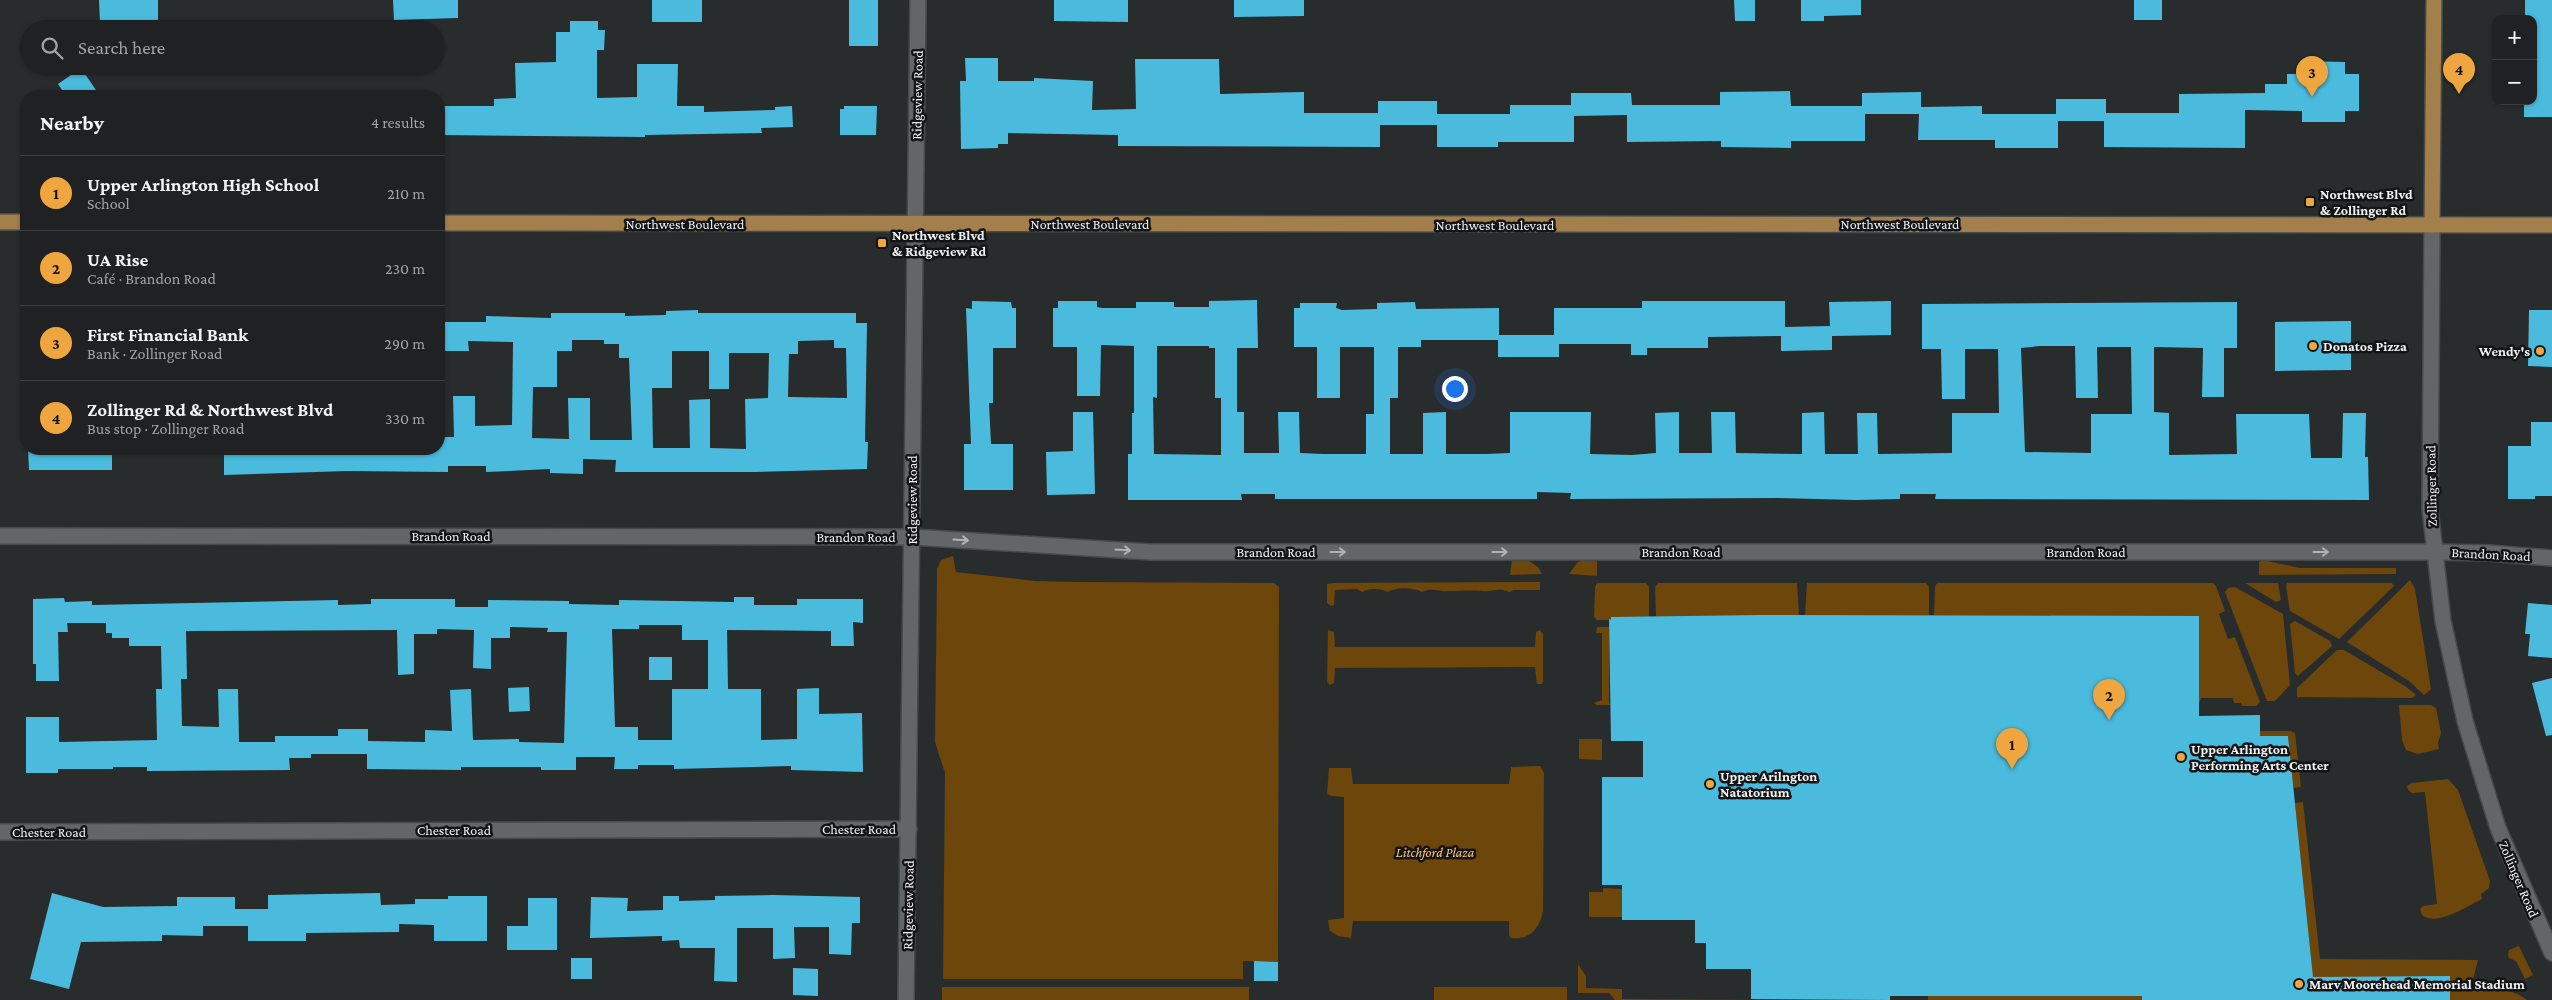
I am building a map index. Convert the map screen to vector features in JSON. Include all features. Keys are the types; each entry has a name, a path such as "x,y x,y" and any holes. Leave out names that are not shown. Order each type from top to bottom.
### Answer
{"main road":[{"name":"Zollinger Road","path":"2432,225 2434,0"},
{"path":"0,222 20,222"},
{"name":"Northwest Boulevard","path":"445,223 2552,225"}],"street":[{"name":"Ridgeview Road","path":"906,1000 918,0"},
{"name":"Zollinger Road","path":"2432,225 2430,509 2443,621 2465,721 2498,828 2552,953"},
{"name":"Brandon Road","path":"0,536 912,537 1150,552 2434,552 2489,553 2552,558"},
{"name":"Chester Road","path":"0,832 909,829"}],"green space":[{"path":"953,556 956,572 1035,581 1274,583 1279,587 1278,962 1243,961 1243,979 943,979 945,773 935,742 937,569 941,560"},
{"path":"1525,558 1538,567 1542,574 1510,575 1512,559"},
{"path":"1585,558 1597,559 1597,576 1569,574 1577,563"},
{"path":"2263,560 2300,568 2396,568 2396,574 2259,575 2259,562"},
{"path":"2410,580 2415,589 2431,689 2424,695 2409,681 2347,642"},
{"path":"1540,582 1540,590 1514,590 1509,592 1499,590 1432,590 1422,592 1405,588 1388,592 1375,589 1362,592 1357,589 1335,590 1334,605 1331,606 1327,603 1327,584 1334,583"},
{"path":"1597,583 1646,583 1649,587 1649,617 1612,617 1611,620 1597,620 1594,617 1595,587"},
{"path":"1658,583 1797,583 1799,615 1656,617 1655,587"},
{"path":"1807,583 1926,583 1929,587 1929,615 1805,615"},
{"path":"1937,583 2213,583 2216,586 2225,611 2219,614 2228,639 2235,637 2260,702 2256,706 2242,706 2241,703 2234,703 2233,698 2201,698 2199,705 2199,616 2058,616 2051,624 2051,615 1934,615 1935,587"},
{"path":"2245,583 2278,583 2281,600 2276,602"},
{"path":"2287,583 2392,583 2394,586 2339,639 2290,611"},
{"path":"2235,587 2283,614 2290,685 2275,701 2267,701 2225,592 2228,588"},
{"path":"2295,621 2330,641 2332,646 2298,676 2295,673 2290,624"},
{"path":"1597,627 1609,627 1609,703 1611,705 1597,705 1594,703 1602,700 1602,633 1596,633"},
{"path":"1328,630 1334,632 1335,647 1535,647 1536,632 1540,630 1543,634 1543,681 1542,684 1537,684 1535,667 1335,668 1334,683 1330,685 1327,682"},
{"path":"2337,650 2344,650 2405,686 2416,695 2412,698 2297,697 2297,688"},
{"path":"2399,705 2431,705 2436,708 2441,733 2438,743 2439,749 2418,754 2406,750 2402,740"},
{"path":"2260,731 2290,731 2295,733 2301,787 2293,788 2288,736 2254,736"},
{"path":"1579,739 1602,739 1602,760 1579,759"},
{"name":"Litchford Plaza","path":"1540,766 1544,773 1543,911 1537,928 1533,932 1524,937 1511,938 1509,935 1509,921 1353,921 1351,938 1338,936 1330,931 1328,920 1344,918 1344,797 1327,794 1329,768 1351,768 1353,784 1509,784 1511,767"},
{"path":"2448,779 2458,790 2490,881 2489,888 2481,894 2482,899 2452,914 2436,919 2422,915 2420,909 2423,906 2437,904 2425,792 2412,793 2408,790 2407,786 2412,783"},
{"name":"Marv Moorehead Memorial Stadium","path":"2303,802 2320,959 2478,960 2473,979 2473,990 2495,989 2508,991 2527,1000 1928,1000 1928,996 2125,996 2135,969 2312,969 2295,803"},
{"path":"1603,888 1622,889 1622,917 1589,917 1589,892 1603,892"},
{"path":"2519,946 2533,975 2525,979 2516,961 2509,958 2508,955 2509,950"},
{"path":"1578,964 1586,976 1586,988 1622,989 1622,999 1751,1000 1615,1000 1609,993 1578,993"},
{"path":"942,987 1249,987 1249,1000 942,1000"},
{"path":"1434,987 1567,987 1567,1000 1434,1000"}],"building":[{"path":"99,0 158,0 158,20 100,20"},
{"path":"393,0 458,0 458,18 394,20"},
{"path":"652,0 702,0 702,22 652,22"},
{"path":"849,0 878,0 878,46 849,46"},
{"path":"1054,0 1128,0 1128,22 1054,21"},
{"path":"1234,0 1304,0 1304,16 1234,17"},
{"path":"1734,0 1755,0 1755,21 1735,21"},
{"path":"1801,0 1861,0 1861,15 1824,16 1824,21 1801,21"},
{"path":"2134,0 2162,0 2162,20 2134,20"},
{"path":"2525,0 2552,0 2552,117 2524,117 2524,105 2537,105 2537,15 2525,15"},
{"path":"570,21 598,21 598,30 605,30 604,50 597,50 597,98 637,97 637,64 678,64 677,106 704,106 704,112 775,110 775,107 792,106 793,127 761,128 762,133 645,135 645,137 445,135 445,106 494,106 494,99 516,98 515,63 556,62 556,32 570,32"},
{"path":"965,58 998,58 998,81 1034,81 1034,78 1093,81 1092,110 1136,109 1135,59 1219,59 1220,94 1304,92 1304,113 1378,113 1378,101 1437,101 1437,114 1510,114 1510,105 1571,105 1571,93 1631,93 1632,105 1720,105 1720,92 1790,91 1791,106 1862,106 1862,93 1921,92 1921,107 1982,106 1982,114 2056,114 2056,99 2106,99 2106,113 2179,113 2179,94 2265,93 2265,84 2287,84 2287,74 2300,74 2300,61 2345,62 2345,74 2359,74 2359,111 2345,111 2345,122 2302,122 2302,111 2245,110 2245,148 2104,147 2104,121 2058,121 2058,148 1995,148 1995,140 1918,140 1919,114 1865,114 1865,141 1791,141 1791,148 1721,147 1721,141 1627,142 1627,115 1574,116 1574,142 1498,142 1498,147 1437,147 1437,125 1380,125 1380,147 1118,146 1118,135 1008,133 1008,144 998,144 998,148 961,149 960,81 966,81"},
{"path":"71,75 86,75 96,90 62,90 58,84"},
{"path":"844,106 877,106 876,135 840,135 840,109 844,109"},
{"path":"1257,300 1258,348 1237,348 1237,412 1244,412 1244,453 1279,453 1278,412 1299,412 1300,453 1366,454 1366,414 1374,414 1374,347 1340,347 1340,398 1317,398 1317,347 1294,347 1294,308 1300,308 1300,303 1337,303 1336,308 1342,310 1377,309 1377,303 1415,302 1416,309 1499,308 1499,335 1554,335 1554,308 1642,308 1642,301 1785,301 1785,327 1830,326 1829,302 1891,301 1891,335 1832,336 1832,350 1781,351 1781,336 1708,337 1708,348 1647,348 1647,355 1631,355 1631,344 1559,344 1559,357 1498,357 1498,340 1421,340 1421,347 1398,347 1398,398 1390,398 1390,454 1423,454 1423,413 1446,412 1446,454 1486,454 1510,453 1510,412 1591,412 1590,454 1632,455 1656,453 1655,413 1679,412 1679,453 1712,453 1711,412 1735,412 1736,453 1802,454 1802,413 1824,412 1825,454 1858,454 1857,413 1877,413 1878,454 1952,453 1952,413 1999,413 1998,349 1965,349 1965,399 1942,399 1941,349 1922,349 1922,304 2237,302 2237,348 2224,348 2224,397 2202,397 2203,348 2154,347 2154,412 2169,413 2169,455 2237,454 2236,414 2309,414 2311,458 2342,458 2343,413 2366,413 2365,457 2368,457 2369,500 1935,499 1936,494 1900,494 1900,499 1856,500 1777,498 1570,499 1571,493 1537,492 1537,499 1275,499 1275,494 1241,494 1242,500 1128,500 1128,454 1132,454 1132,413 1134,413 1134,346 1101,345 1100,396 1077,396 1077,347 1053,347 1053,308 1058,308 1058,301 1097,301 1097,307 1102,308 1136,308 1136,302 1174,302 1174,307 1209,307 1209,301","holes":["1157,346 1209,346 1209,348 1215,348 1215,398 1221,398 1221,455 1154,454 1153,397 1157,398","2075,346 2076,398 2098,398 2097,347 2131,347 2132,414 2091,414 2091,453 2025,452 2021,348"]},
{"path":"972,301 1011,302 1012,308 1016,308 1016,348 993,348 993,403 989,403 991,444 1013,444 1013,490 964,490 964,444 971,444 966,308 972,309"},
{"path":"698,310 698,313 856,313 856,323 867,323 865,442 868,442 867,469 756,472 615,472 616,460 583,459 583,474 550,473 550,469 486,472 486,466 448,466 448,472 347,471 224,475 224,455 445,455 445,437 454,437 453,396 475,396 475,426 512,425 513,342 468,341 469,351 445,351 445,322 486,322 486,316 551,318 551,313 625,313 625,316 666,315 666,311","holes":["572,340 604,340 604,344 619,344 619,358 629,358 632,440 590,440 590,398 568,398 569,439 532,438 533,387 557,387 557,351 572,351","834,340 834,348 846,348 847,398 788,397 789,354 798,354 798,341","672,351 709,351 709,389 729,389 729,353 769,353 768,398 745,399 746,449 710,448 710,399 689,400 690,448 653,448 652,388 672,388"]},
{"name":"Wendy's","path":"2529,310 2552,310 2552,367 2528,366"},
{"name":"Donatos Pizza","path":"2351,321 2351,370 2275,371 2275,322"},
{"path":"1073,412 1093,412 1095,494 1047,495 1046,452 1073,451"},
{"path":"2531,422 2552,422 2552,496 2535,496 2535,499 2508,499 2508,446 2531,446"},
{"path":"28,455 112,455 112,470 29,470"},
{"path":"734,597 754,597 754,605 797,605 797,599 863,599 863,623 853,622 854,646 831,646 831,631 727,630 728,689 761,689 761,740 797,739 797,689 819,688 819,714 862,713 863,772 791,770 791,766 674,769 674,765 638,765 638,769 614,769 615,757 576,757 576,770 541,770 541,767 461,767 461,770 367,769 367,754 311,754 311,758 289,758 290,770 147,771 147,767 113,767 113,769 58,769 58,773 26,773 26,717 59,717 59,742 157,740 156,689 162,689 161,646 129,646 129,638 112,638 112,633 106,633 106,623 67,623 68,632 58,632 59,681 36,681 36,664 33,664 33,599 64,598 65,602 92,601 92,605 338,600 338,605 371,604 371,599 455,599 455,607 488,607 488,600 569,601 569,604 619,605 619,600 734,602","holes":["639,625 682,625 682,640 708,640 708,689 672,689 672,740 638,740 638,727 615,727 612,629 639,629","510,627 548,628 547,632 567,632 564,743 519,742 519,739 473,740 471,689 450,690 452,731 425,730 425,742 368,741 368,729 338,729 338,736 275,736 275,742 239,742 238,689 218,689 219,727 182,726 181,679 187,679 186,631 397,630 398,675 414,674 414,634 437,634 437,629 474,630 473,668 491,669 491,638 510,638"]},
{"path":"2528,603 2552,605 2552,658 2528,656 2530,634 2525,634"},
{"path":"1760,615 2199,616 2199,716 2260,715 2260,736 2288,736 2313,977 2450,976 2450,1000 2142,1000 2142,996 1890,996 1890,1000 1751,999 1751,969 1706,969 1706,943 1695,943 1695,920 1622,920 1622,885 1602,885 1602,777 1643,777 1643,741 1611,741 1609,619 1611,620 1611,617"},
{"path":"649,657 672,657 672,680 649,680"},
{"path":"2552,678 2552,735 2546,736 2532,683"},
{"path":"529,687 530,711 509,712 508,688"},
{"path":"52,893 103,907 177,906 177,897 235,897 235,909 268,909 268,895 380,893 381,905 415,904 415,899 448,899 448,896 487,896 487,941 434,941 434,925 399,924 399,932 306,933 306,941 248,941 248,926 203,926 203,936 162,935 162,941 81,942 69,989 30,979"},
{"path":"663,896 679,896 679,901 715,900 715,896 860,897 860,923 852,923 851,955 829,954 829,927 794,927 795,958 773,959 773,928 737,928 737,982 714,981 715,948 680,948 679,940 662,941 662,936 590,938 591,897 628,898 627,911 663,910"},
{"path":"528,898 557,898 557,950 507,950 507,926 528,926"},
{"path":"571,958 592,958 592,979 571,979"},
{"path":"1254,961 1278,962 1278,981 1254,981"},
{"path":"793,968 818,969 818,996 793,995"}],"place":[{"name":"Zollinger Rd & Northwest Blvd","path":"2459,94"},
{"name":"First Financial Bank","path":"2312,97"},
{"name":"Northwest Blvd & Zollinger Rd","path":"2310,202"},
{"name":"Northwest Blvd & Ridgeview Rd","path":"882,243"},
{"name":"Donatos Pizza","path":"2313,346"},
{"name":"Wendy's","path":"2540,351"},
{"name":"UA Rise","path":"2109,720"},
{"name":"Upper Arlington Performing Arts Center","path":"2181,757"},
{"name":"Upper Arlington High School","path":"2012,769"},
{"name":"Upper Arilngton Natatorium","path":"1710,784"},
{"name":"Marv Moorehead Memorial Stadium","path":"2299,984"}]}
